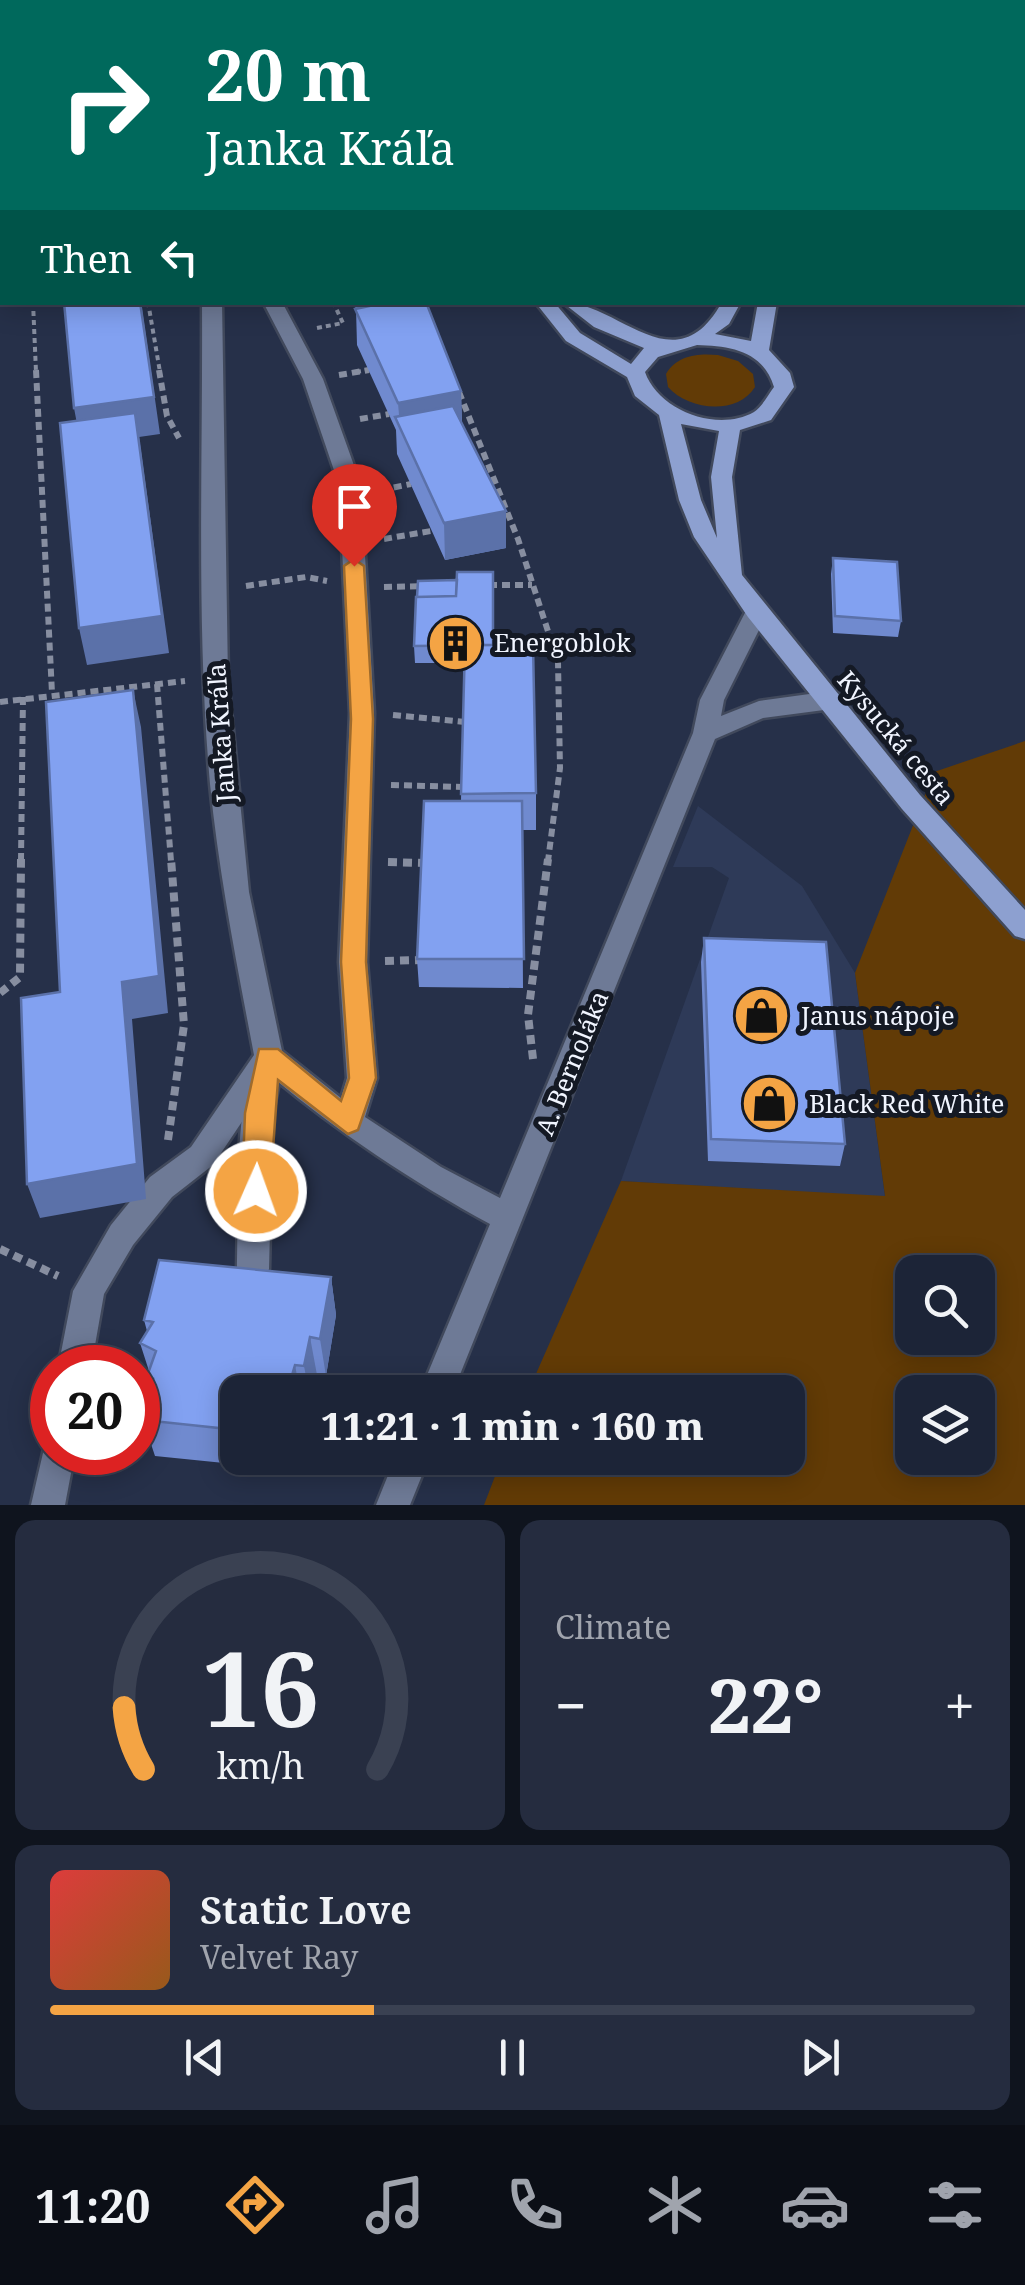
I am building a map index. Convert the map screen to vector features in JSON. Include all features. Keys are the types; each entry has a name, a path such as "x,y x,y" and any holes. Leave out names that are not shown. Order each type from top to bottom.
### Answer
{"main road":[{"name":"Kysucká cesta","path":"546,305 560,329 582,348 636,374 643,397 670,416 690,500 706,537 756,612 824,701 1025,928"},
{"path":"575,305 601,323 659,348"},
{"path":"696,339 722,320 730,305"},
{"path":"759,352 767,305"},
{"path":"636,374 643,359 659,348 696,339 739,343 759,352 782,374 780,399 753,419 732,424 700,424 670,416"},
{"name":"Kysucká cesta","path":"732,424 723,442 722,465 734,577"}],"street":[{"name":"Janka Kráľa","path":"212,305 216,678 236,892 269,1057"},
{"path":"274,305 313,379 350,485 362,713 353,962 362,1078 348,1122"},
{"name":"A. Bernoláka","path":"444,1375 705,732 712,700 756,612"},
{"path":"705,732 759,710 824,701"},
{"path":"269,1057 348,1122 430,1176 508,1218"},
{"path":"78,1345 88,1291 122,1235 161,1188 202,1156 269,1057"},
{"path":"254,1269 258,1113 269,1057"},
{"path":"48,1505 54,1475"},
{"path":"393,1505 405,1475"}],"path":[{"path":"33,305 52,693"},
{"path":"148,305 167,416 214,500"},
{"path":"334,305 343,323"},
{"path":"458,388 558,662 560,768 528,1015 534,1069"},
{"path":"353,545 432,530"},
{"path":"215,591 306,576 355,587 434,586"},
{"path":"473,586 532,585"},
{"path":"0,702 22,696 216,678"},
{"path":"158,684 184,1025 161,1188"},
{"path":"0,994 20,976 22,696"},
{"path":"362,713 465,722"},
{"path":"359,784 463,787"},
{"path":"0,1249 88,1291"}],"shaded area":[{"path":"718,355 738,361 753,374 755,387 747,396 725,406 700,405 668,387 666,374 682,359"},
{"path":"1025,741 1025,1505 484,1505 495,1475 805,1475 805,1375 535,1375 621,1181 885,1196 855,973 934,772"},
{"path":"698,806 802,886 855,973 885,1197 621,1181 729,878 712,867 673,867"}],"building":[{"path":"64,305 140,305 154,397 74,408"},
{"path":"427,305 461,391 398,403 355,309"},
{"path":"453,406 506,511 444,523 395,417"},
{"path":"135,413 162,616 79,628 60,423"},
{"path":"833,558 897,562 901,621 835,616"},
{"name":"Energoblok","path":"457,572 493,572 493,645 414,646 416,597 456,596"},
{"path":"457,580 456,596 417,597 418,581"},
{"path":"465,645 533,645 536,793 461,794"},
{"path":"133,690 159,976 122,982 137,1164 27,1184 21,998 60,992 46,702"},
{"path":"424,801 522,801 524,959 417,959"},
{"path":"704,938 826,942 845,1144 711,1139"},
{"path":"159,1260 331,1277 320,1339 310,1337 304,1366 295,1365 292,1375 220,1375 220,1428 160,1422 160,1345 140,1343 153,1322 144,1320"}],"place":[{"name":"Energoblok","path":"455,643"},
{"name":"Janus nápoje","path":"762,1016"},
{"name":"Black Red White","path":"770,1104"}],"route":[{"path":"256,1191 258,1113 269,1057 348,1122 362,1078 353,962 362,719 354,566"}]}
